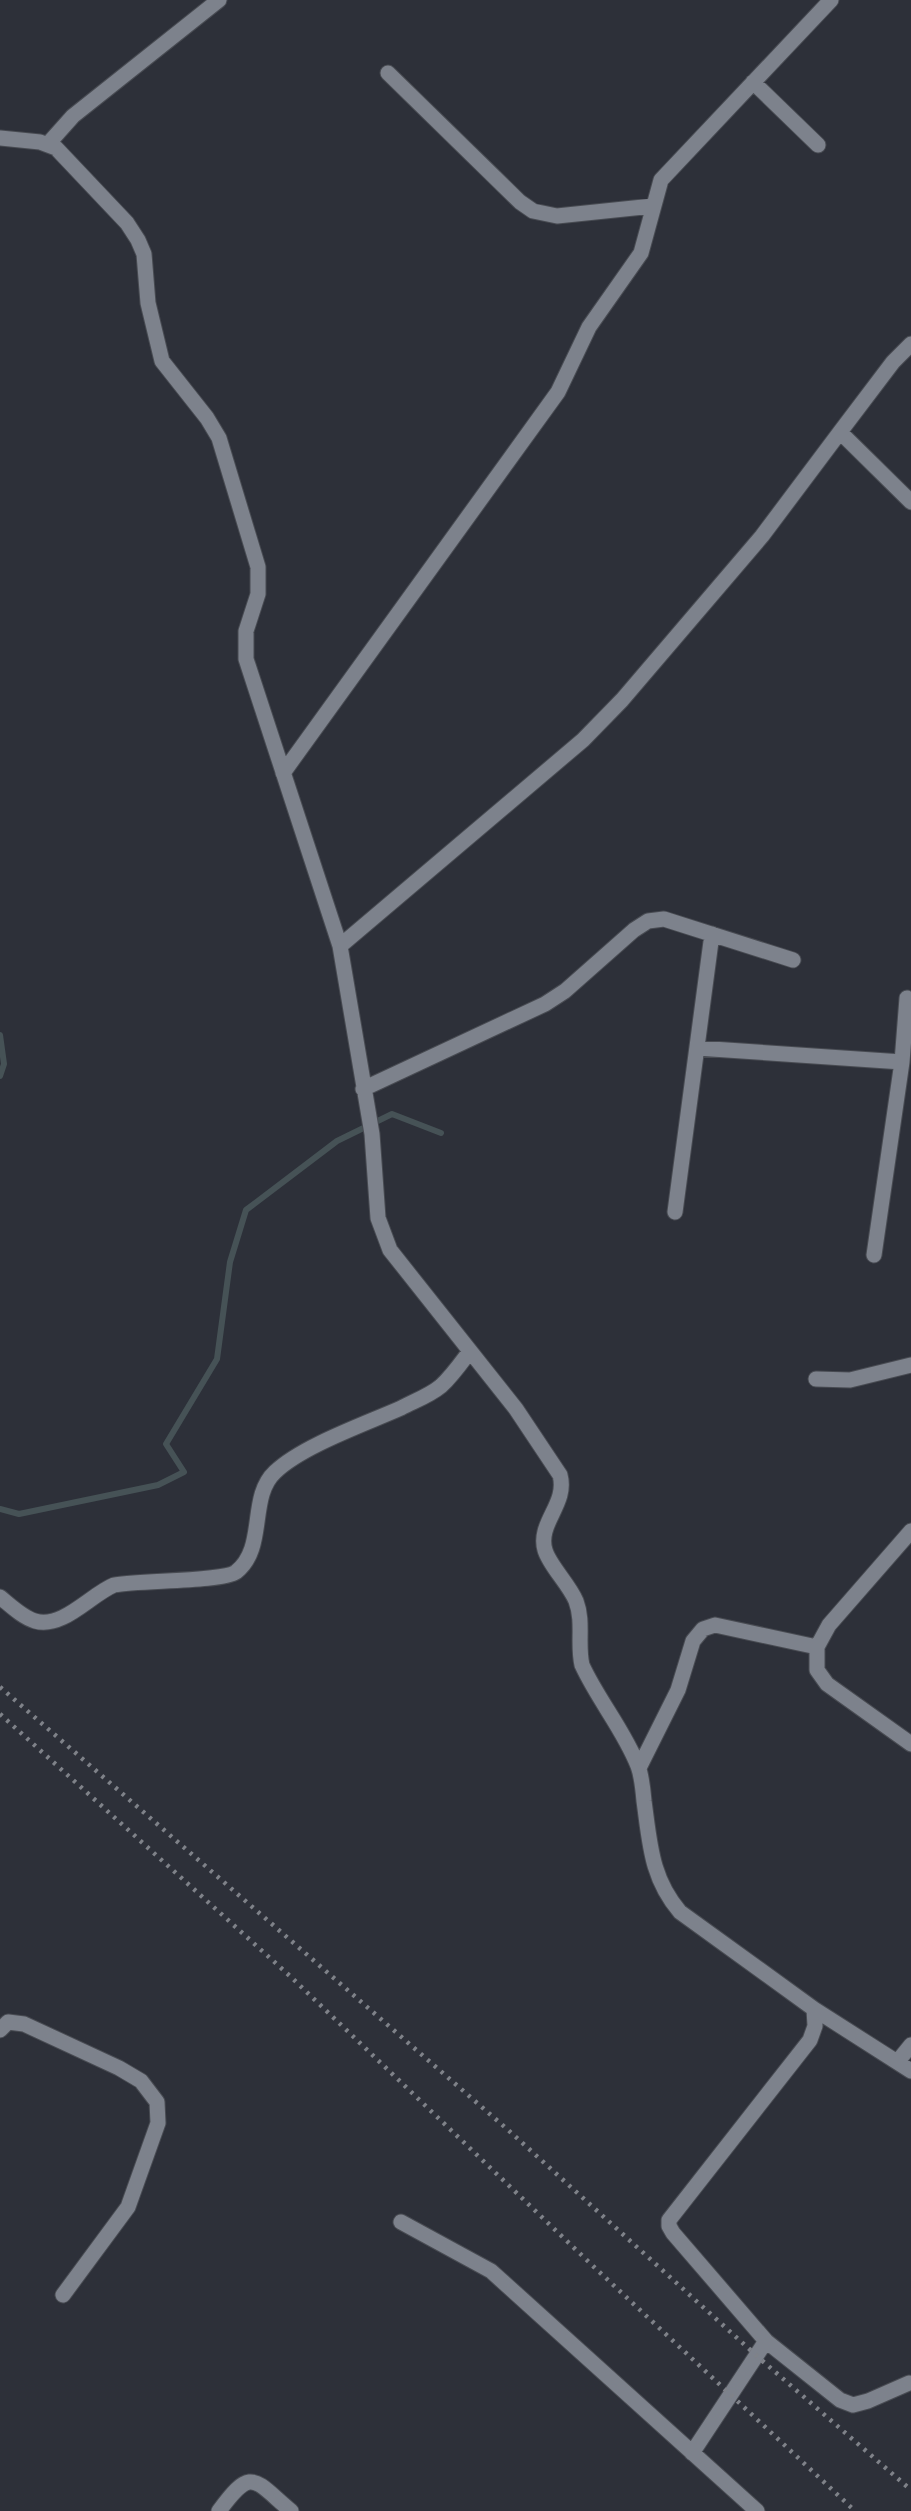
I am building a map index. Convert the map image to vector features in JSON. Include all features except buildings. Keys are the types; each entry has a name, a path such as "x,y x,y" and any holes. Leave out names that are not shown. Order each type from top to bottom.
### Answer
{"street":[{"path":"48,144 73,116 219,0"},
{"path":"283,773 558,393 589,327 641,253 661,180 831,0"},
{"path":"388,73 520,202 533,211 557,216 653,206"},
{"path":"753,82 818,146"},
{"path":"0,138 48,144 56,148 127,224 144,254 148,303 162,361 207,418 219,438 258,567 258,594 246,631 246,659 340,946 372,1134 378,1218 383,1235 390,1250 516,1409 560,1475 563,1486 561,1497 548,1524 544,1550 577,1602 580,1614 582,1665 639,1768 651,1858 666,1896 680,1912 814,2009 911,2071"},
{"path":"340,946 583,740 622,700 762,536 893,362 911,344"},
{"path":"840,432 911,502"},
{"path":"364,1093 545,1004 565,991 634,930 648,921 664,919 793,960"},
{"path":"675,1212 712,934"},
{"path":"874,1255 902,1062 908,998"},
{"path":"697,1048 902,1062"},
{"path":"0,1597 35,1621 49,1622 61,1619 100,1591 114,1585 216,1578 235,1573 247,1560 254,1541 264,1489 272,1474 302,1453 428,1395 448,1379 470,1351"},
{"path":"816,1379 850,1380 911,1365"},
{"path":"911,1531 829,1625 817,1647 817,1670 827,1684 911,1744"},
{"path":"639,1768 674,1699 693,1641 703,1629 715,1625 817,1647"},
{"path":"814,2009 815,2026 810,2040 669,2220 669,2226 766,2341 840,2400 853,2405 909,2383"},
{"path":"0,2030 8,2022 24,2024 119,2068 141,2081 157,2102 158,2123 128,2207 63,2295"},
{"path":"898,2061 911,2045"},
{"path":"401,2222 491,2271 757,2511"},
{"path":"692,2452 766,2341"},
{"path":"219,2511 238,2486 248,2481 258,2483 291,2511"}],"waterway":[{"path":"0,1035 4,1064 0,1076"},
{"path":"0,1509 19,1514 158,1485 184,1472 166,1444 217,1359 230,1262 246,1210 337,1141 392,1114 441,1133"}],"railway":[{"path":"0,1687 507,2129 758,2357 911,2490"},
{"path":"0,1714 291,1977 594,2267 855,2511"}]}
